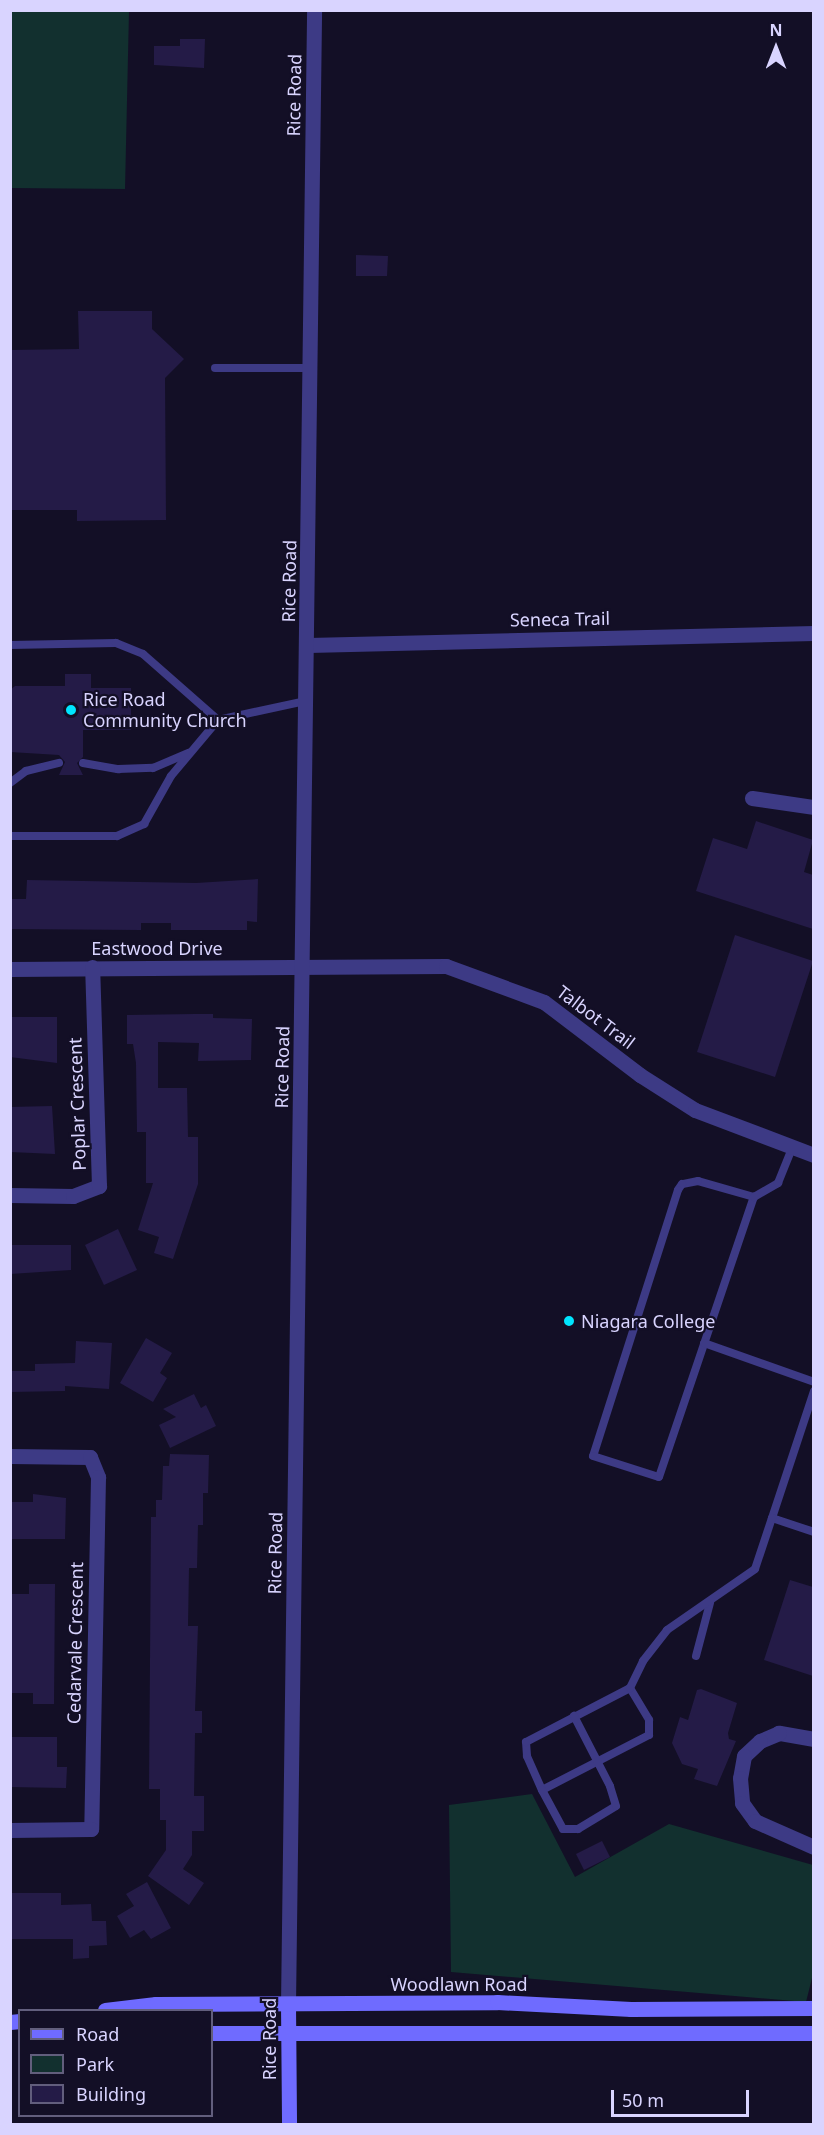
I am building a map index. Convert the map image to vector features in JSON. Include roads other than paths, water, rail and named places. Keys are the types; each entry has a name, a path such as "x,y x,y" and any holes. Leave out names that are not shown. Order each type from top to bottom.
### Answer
{"main road":[{"name":"Woodlawn Road","path":"114,2009 156,2004 497,2002 631,2009 813,2008"},
{"name":"Rice Road","path":"288,2004 289,2124"},
{"path":"213,2033 813,2033"}],"street":[{"name":"Rice Road","path":"288,2004 308,645 314,10"},
{"name":"Seneca Trail","path":"308,645 813,633"},
{"path":"752,798 813,807"},
{"name":"Talbot Trail","path":"303,967 446,966 463,976 513,988 559,1011 640,1075 695,1110 813,1155"},
{"name":"Poplar Crescent","path":"10,1195 74,1197 99,1186 92,967"},
{"name":"Eastwood Drive","path":"10,969 303,967"},
{"name":"Cedarvale Crescent","path":"10,1456 90,1458 98,1477 91,1829 10,1830"},
{"path":"813,1739 779,1733 760,1741 744,1756 740,1778 742,1803 755,1821 813,1847"}],"lane":[{"path":"215,368 311,368"},
{"path":"10,645 116,643 143,654 218,720"},
{"path":"10,836 117,836 144,824 171,776 218,720 307,701"},
{"path":"83,763 118,769 153,768 192,752"},
{"path":"10,783 26,771 59,763"},
{"path":"754,1197 698,1181 682,1184 593,1456 659,1477 754,1197 778,1183 792,1148"},
{"path":"704,1342 813,1382"},
{"path":"574,1716 598,1762 616,1806 578,1829 558,1825 527,1756 526,1742 574,1716 630,1688 658,1638 710,1603 754,1569 813,1391"},
{"path":"772,1518 813,1532"},
{"path":"696,1656 710,1603"},
{"path":"542,1790 649,1734 649,1720 630,1688"}],"place":[{"name":"Rice Road Community Church","path":"71,710"},
{"name":"Niagara College","path":"569,1321"}]}
